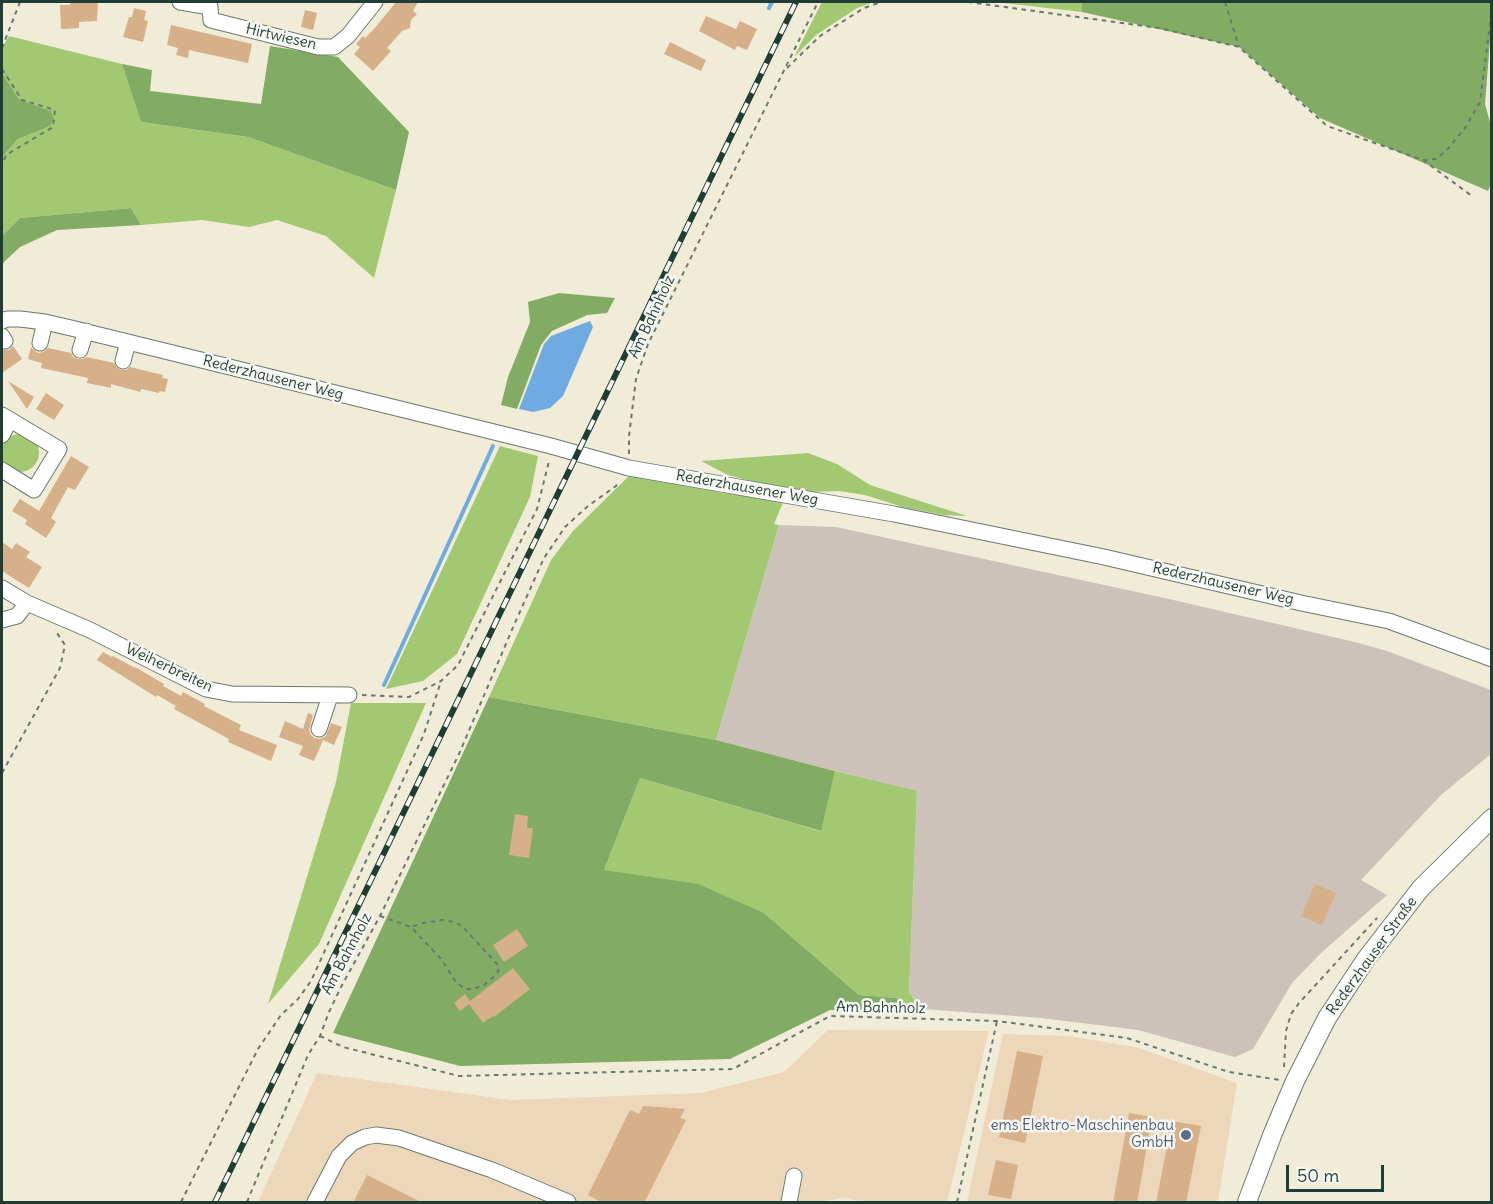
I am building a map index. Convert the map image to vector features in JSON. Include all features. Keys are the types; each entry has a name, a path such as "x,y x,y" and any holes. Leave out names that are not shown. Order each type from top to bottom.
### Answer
{"main road":[{"name":"Rederzhauser Straße","path":"1247,1203 1289,1081 1327,1018 1366,959 1421,888 1491,818"}],"street":[{"name":"Hirtwiesen","path":"180,2 210,7 211,20 318,47 334,46 348,36 375,2"},
{"name":"Rederzhausener Weg","path":"2,321 20,319 86,331 629,468 894,514 1116,560 1389,621 1491,659"},
{"path":"40,343 45,322"},
{"path":"80,350 86,331"},
{"path":"123,361 128,342"},
{"path":"2,435 6,417 59,449 34,490 2,470"},
{"name":"Weiherbreiten","path":"2,588 27,603 90,630 206,689 232,694 349,695"},
{"path":"2,620 17,616 27,603"},
{"path":"319,729 330,696"},
{"path":"315,1203 339,1156 352,1143 376,1135 399,1138 492,1170 568,1203"},
{"path":"789,1203 794,1176"}],"path":[{"path":"2,48 20,2"},
{"name":"Am Bahnholz","path":"818,2 648,344 636,379 629,436 629,468 616,486 588,506 565,528 544,558 459,754 380,916 341,987 320,1036 342,1047 459,1076 471,1076 733,1069 830,1016 997,1021 1127,1038 1229,1072 1289,1081"},
{"path":"785,70 820,36 864,8 881,2"},
{"path":"969,2 1160,28 1239,47 1326,126 1423,160 1472,196"},
{"path":"1225,2 1239,47"},
{"path":"1423,160 1436,159 1446,151 1465,128 1480,102 1491,8"},
{"path":"2,69 22,100 55,110 53,127 6,155 2,165"},
{"path":"349,695 409,697 441,681 458,665 537,509 548,469 551,447"},
{"path":"2,773 60,668 65,645 50,624"},
{"path":"182,1203 258,1049 281,1015 298,999 311,981 424,734 441,681"},
{"path":"380,916 411,927 441,960 456,982 465,989 484,985 497,974 499,968 497,964 463,927 455,922 443,920 411,927"},
{"path":"957,1203 997,1021"},
{"path":"246,1203 308,1055 320,1036"}],"shaded area":[{"path":"779,525 836,527 1169,599 1387,651 1491,690 1491,754 1441,795 1361,880 1387,895 1321,953 1292,983 1253,1049 1235,1057 1138,1030 1041,1018 924,1009 909,993 917,792 716,740"},
{"path":"828,1030 989,1031 947,1202 865,1202 844,1198 818,1202 258,1202 317,1073 510,1100 701,1093 784,1072"},
{"path":"1003,1034 1068,1036 1136,1047 1237,1083 1218,1202 967,1202"}],"green space":[{"path":"822,2 874,2 857,8 816,35 794,57"},
{"path":"995,2 1082,2 1082,12"},
{"path":"1082,2 1491,2 1485,104 1491,126 1491,184 1488,191 1320,118 1239,47 1082,12"},
{"path":"9,36 122,64 141,122 248,137 396,190 374,278 326,236 277,220 249,227 202,220 141,225 131,208 20,218 2,236 2,157 18,139 48,127 51,111 19,99 2,73 2,48"},
{"path":"270,46 338,57 409,132 396,190 248,137 141,122 122,64 152,70 150,91 261,104"},
{"path":"2,73 19,99 51,111 54,120 48,127 18,139 2,157"},
{"path":"131,208 141,225 57,230 20,247 2,266 2,236 20,218"},
{"path":"559,293 615,298 607,313 587,315 552,331 541,345 517,409 501,405 508,377 530,322 528,302"},
{"path":"20,434 27,435 33,440 38,446 38,460 33,466 27,471 20,472 13,471 7,466 2,460 1,453 2,446 7,440 13,435"},
{"path":"500,446 538,456 530,497 457,654 423,681 386,689"},
{"path":"808,453 837,464 870,485 967,516 943,515 903,507 865,495 839,491 810,492 766,485 728,475 701,461"},
{"path":"630,475 722,493 784,500 774,524 779,525 716,740 489,697 551,560 573,531"},
{"path":"489,697 716,740 835,771 821,831 640,778 604,870 698,884 764,913 859,995 897,998 905,1013 830,1010 730,1059 460,1066 333,1033"},
{"path":"351,703 426,703 319,944 268,1004 336,782"},
{"path":"835,771 917,791 909,993 924,1009 905,1013 897,998 859,995 764,913 604,870 640,778 820,831"}],"water":[{"path":"590,321 593,327 563,396 550,408 533,412 519,409 544,344 551,336"}],"building":[{"path":"72,2 98,2 97,21 79,22 79,28 61,29 60,5 69,5"},
{"path":"396,2 418,2 413,11 417,14 411,20 410,28 402,31 387,48 391,51 373,71 354,54 360,47 356,44 374,29"},
{"path":"134,8 146,11 144,20 148,21 143,42 123,37"},
{"path":"305,10 317,13 313,30 301,27"},
{"path":"706,16 736,29 740,21 757,29 747,50 737,46 735,50 699,31"},
{"path":"171,25 252,44 248,63 189,50 188,58 176,55 178,48 167,45"},
{"path":"670,42 706,60 701,71 664,54"},
{"path":"13,346 22,359 2,373 2,350 9,350"},
{"path":"31,347 38,353 48,348 71,353 78,359 87,357 114,363 121,370 130,367 163,375 162,378 168,379 165,392 141,389 140,392 111,384 111,388 87,383 88,378 41,368 42,363 28,359"},
{"path":"8,381 34,397 27,409"},
{"path":"46,393 64,405 54,420 36,409"},
{"path":"71,456 89,467 75,490 68,487 51,518 56,522 46,538 25,524 27,520 12,511 20,499 39,511"},
{"path":"2,542 12,549 16,543 30,552 26,557 42,567 29,588 2,571"},
{"path":"103,652 135,667 181,696 183,692 205,704 204,706 241,725 239,730 277,745 271,761 228,742 229,739 174,709 176,706 157,695 156,697 97,660"},
{"path":"308,713 313,715 309,730 315,738 320,739 326,736 331,723 342,727 334,745 323,740 314,761 299,755 303,746 279,737 285,721 303,729"},
{"path":"515,814 528,816 527,828 533,828 529,858 509,855"},
{"path":"1315,884 1336,893 1322,925 1301,916"},
{"path":"517,929 528,946 504,962 493,945"},
{"path":"513,968 530,989 494,1017 483,1023 469,1004 460,1011 454,1003 465,994 470,1001"},
{"path":"1017,1051 1043,1056 1025,1143 999,1137"},
{"path":"643,1106 685,1109 680,1118 686,1120 644,1203 603,1203 588,1195 630,1110 639,1114"},
{"path":"1129,1113 1152,1117 1137,1203 1113,1203"},
{"path":"1172,1121 1201,1126 1186,1203 1156,1203"},
{"path":"996,1160 1018,1165 1011,1199 988,1195"},
{"path":"367,1175 423,1203 353,1203"}],"waterway":[{"path":"769,8 772,2"},
{"path":"384,685 493,446"}],"railway":[{"path":"215,1202 796,2"}],"place":[{"name":"ems Elektro-Maschinenbau GmbH","path":"1186,1135"}]}
